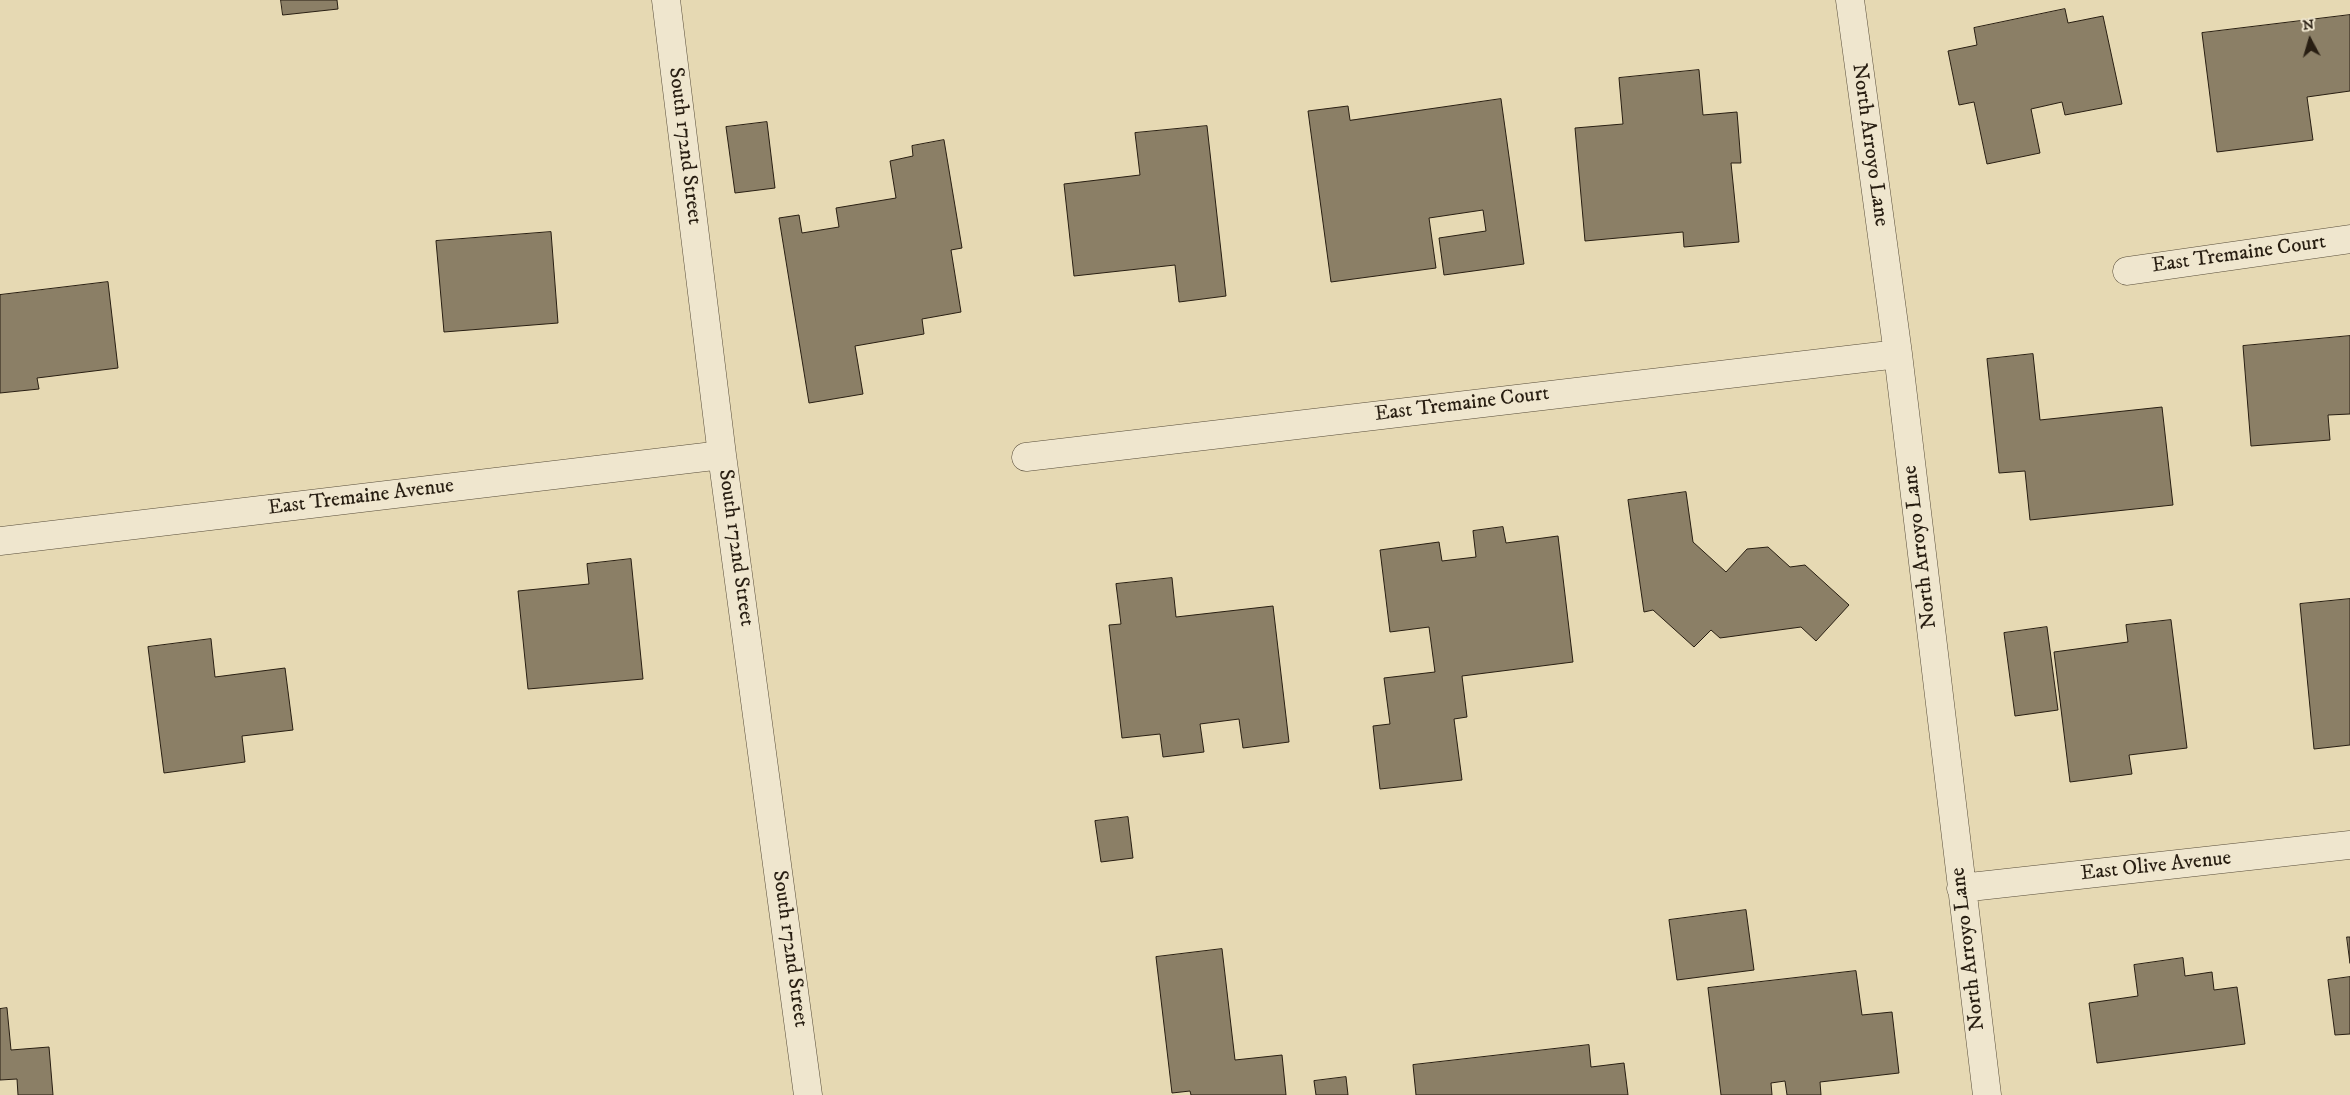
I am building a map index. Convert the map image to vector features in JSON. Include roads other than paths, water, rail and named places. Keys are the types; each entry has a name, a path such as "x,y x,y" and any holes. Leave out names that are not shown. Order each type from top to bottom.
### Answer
{"street":[{"name":"South 172nd Street","path":"666,0 722,455 808,1095"},
{"name":"North Arroyo Lane","path":"1850,0 1898,354 1987,1095"},
{"name":"East Tremaine Court","path":"2127,272 2350,239"},
{"name":"East Tremaine Court","path":"1026,457 1898,354"},
{"name":"East Tremaine Avenue","path":"0,541 722,455"},
{"name":"East Olive Avenue","path":"1961,888 2350,845"}]}
